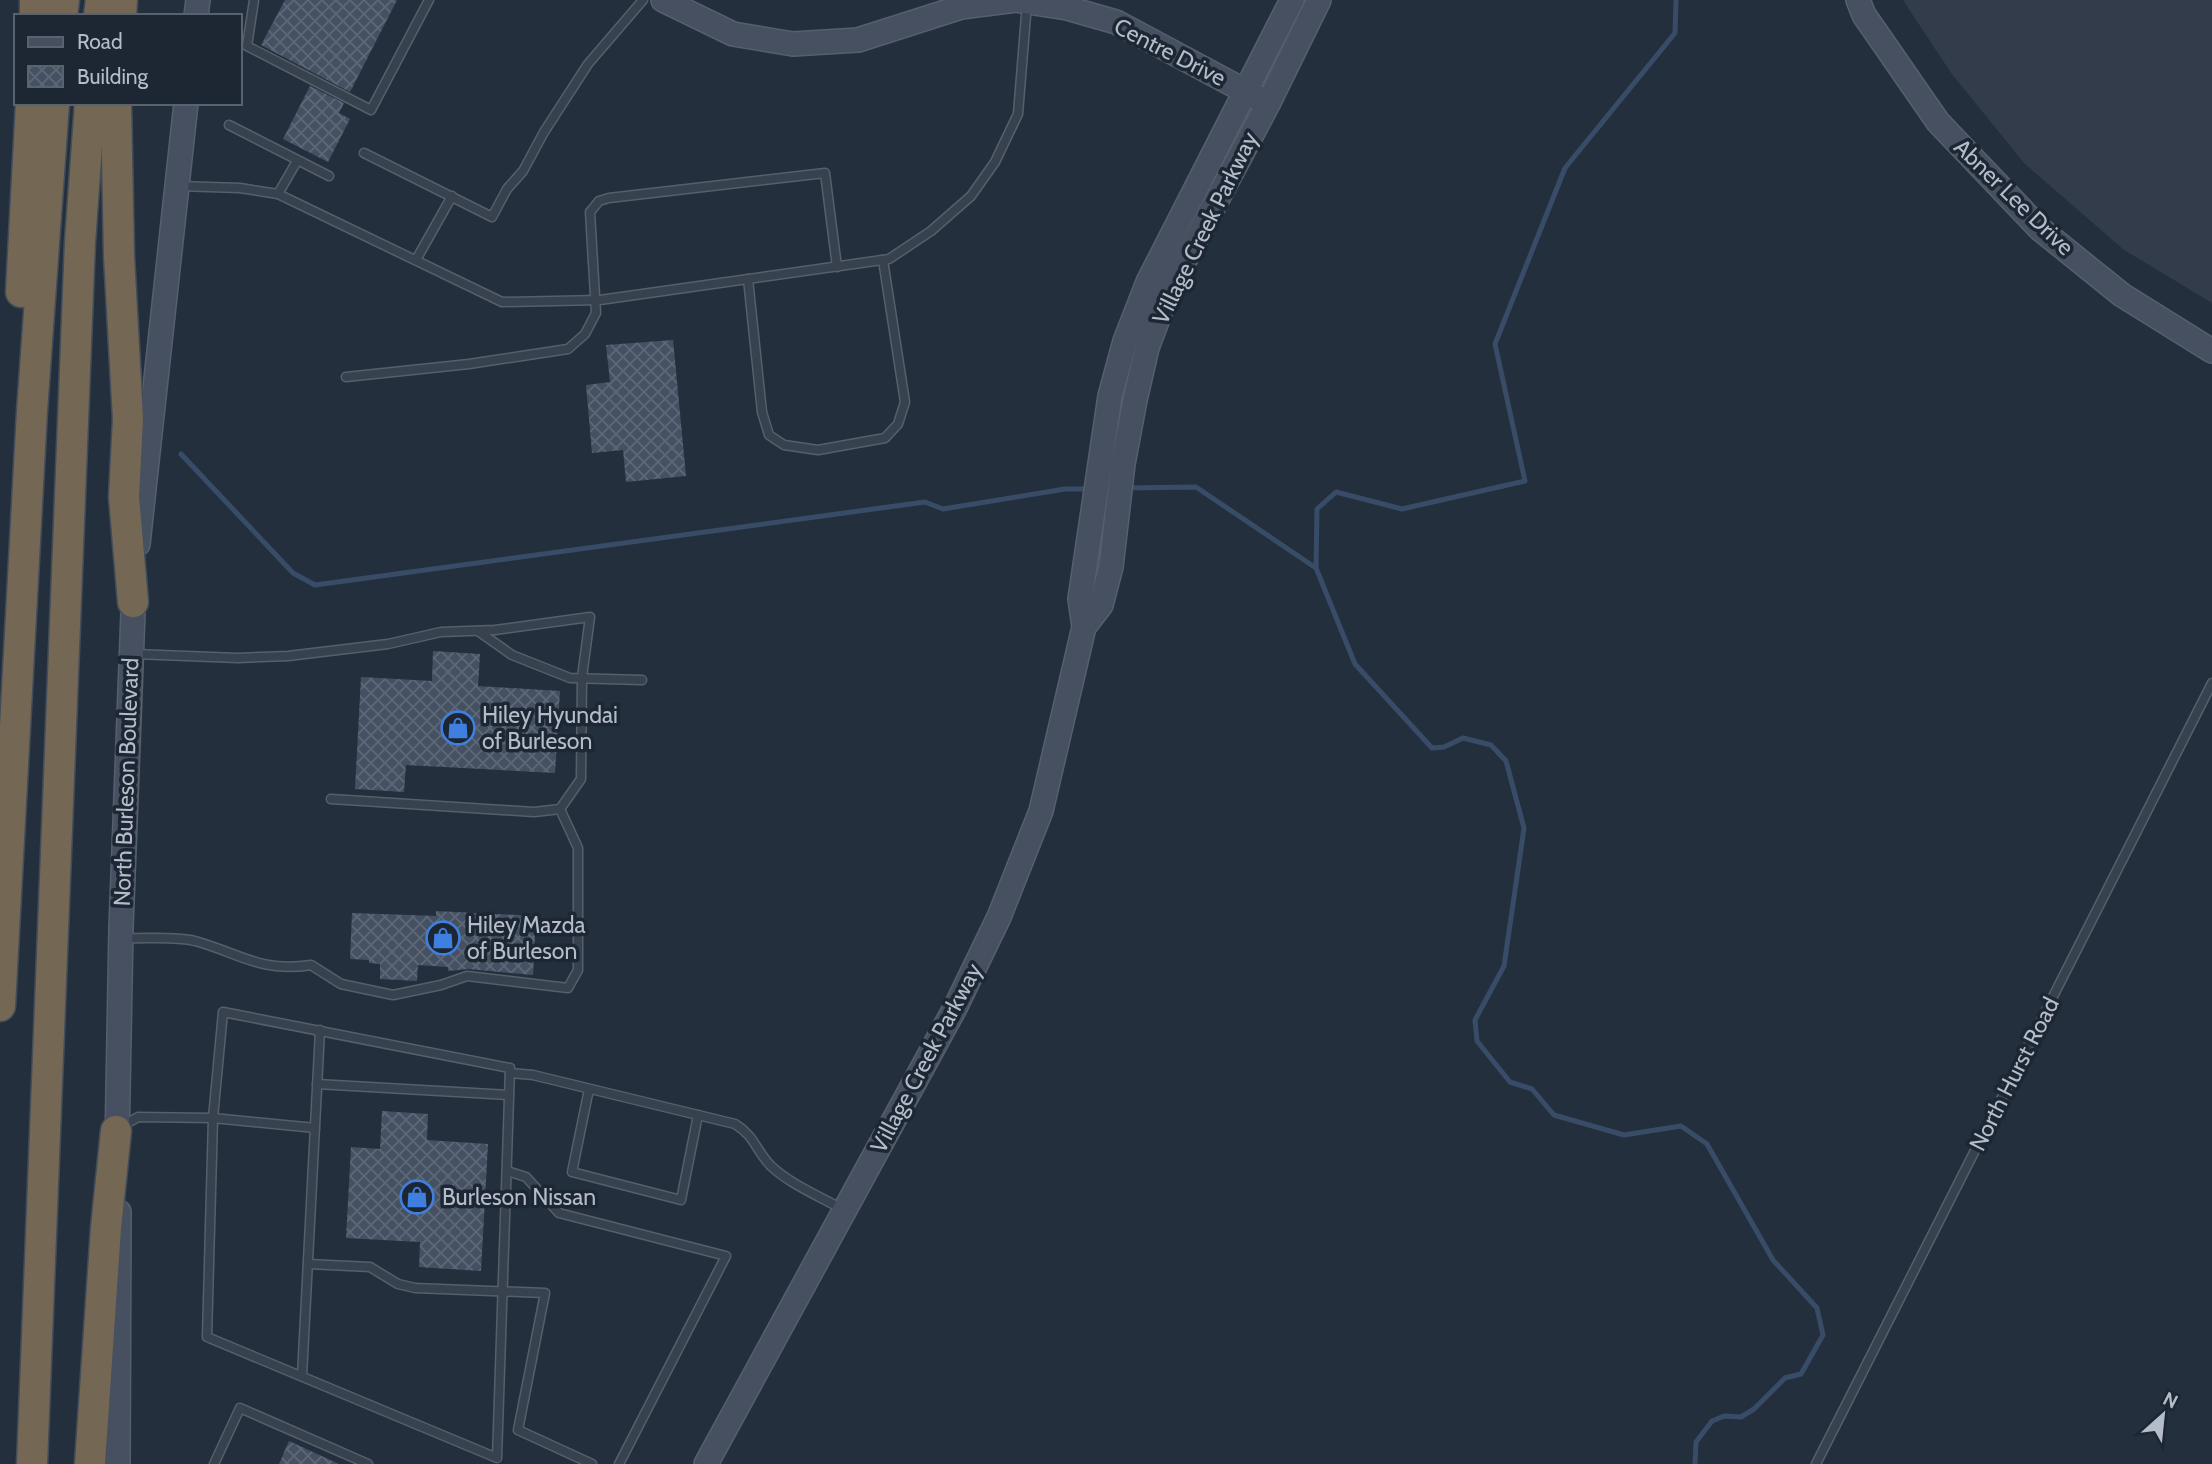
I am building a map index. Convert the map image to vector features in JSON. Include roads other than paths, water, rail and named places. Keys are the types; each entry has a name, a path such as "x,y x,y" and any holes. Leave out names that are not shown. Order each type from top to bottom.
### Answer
{"highway":[{"path":"31,105 20,308 20,371 33,411"},
{"path":"0,1006 6,781 54,105"},
{"path":"32,1464 80,242 90,105"},
{"path":"116,105 118,242 128,419 124,497 132,602"},
{"path":"90,1464 106,1228 116,1131"}],"street":[{"name":"Centre Drive","path":"663,0 733,34 793,44 859,40 961,7 1016,0 1067,8 1116,22 1268,104"},
{"name":"Village Creek Parkway","path":"1084,627 1101,605 1111,567 1110,396 1125,341 1148,282 1292,0"},
{"name":"Village Creek Parkway","path":"706,1464 955,1008 999,917 1041,811 1084,627 1080,599 1086,563 1112,462 1135,400 1147,348 1168,292 1268,104 1319,0"},
{"name":"Abner Lee Drive","path":"1858,0 1864,15 1938,122 2040,229 2122,295 2212,351"},
{"name":"North Burleson Boulevard","path":"118,1464 120,1228 116,1131 132,602 186,105"}],"lane":[{"path":"254,0 247,46 372,110 429,0"},
{"path":"364,153 492,217 507,189 523,171 544,132 588,64 643,0"},
{"path":"176,186 240,188 278,194 502,302 597,300 888,259 931,231 971,196 995,162 1018,114 1027,2"},
{"path":"229,125 329,176"},
{"path":"278,194 297,161"},
{"path":"346,377 468,364 568,349 585,334 596,313 590,212 599,201 609,198 825,173 837,267"},
{"path":"416,260 452,195"},
{"path":"748,279 762,412 769,435 784,445 818,450 885,439 898,424 905,402 883,260"},
{"path":"131,654 238,658 289,656 388,644 440,632 478,631 590,617 582,677 581,779 560,809 534,812 331,799"},
{"path":"478,631 512,655 570,678 642,680"},
{"name":"North Hurst Road","path":"1816,1464 2212,683"},
{"path":"121,938 193,941 256,964 295,967 311,965 341,984 393,995 441,985 467,976 568,988 578,970 579,848 560,809"},
{"path":"223,1013 320,1030 510,1068 497,1458 207,1337 213,1118 223,1013"},
{"path":"302,1376 320,1030"},
{"path":"510,1073 533,1075 735,1124 746,1130 755,1140 770,1165 844,1210"},
{"path":"317,1084 509,1095"},
{"path":"589,1089 572,1172 681,1200 698,1115"},
{"path":"116,1131 138,1117 213,1118 315,1128"},
{"path":"507,1171 526,1177 559,1213 726,1256 618,1464"},
{"path":"308,1264 370,1267 398,1284 415,1288 545,1293 518,1430 592,1464"},
{"path":"214,1464 240,1408 368,1464"}],"waterway":[{"path":"1316,568 1317,509 1336,492 1402,509 1525,481 1495,344 1565,168 1675,33 1676,0"},
{"path":"181,454 293,573 315,585 925,502 943,509 1065,489 1091,489"},
{"path":"1125,488 1196,487 1316,568 1355,664 1432,748 1444,747 1463,738 1491,745 1506,761 1524,828 1504,966 1475,1020 1477,1041 1510,1082 1532,1089 1554,1115 1624,1135 1681,1126 1707,1144 1773,1260 1817,1308 1823,1335 1801,1374 1785,1378 1754,1409 1741,1417 1724,1416 1712,1421 1696,1442 1695,1464"}],"place":[{"name":"Hiley Hyundai of Burleson","path":"458,728"},
{"name":"Hiley Mazda of Burleson","path":"443,938"},
{"name":"Burleson Nissan","path":"417,1197"}]}
